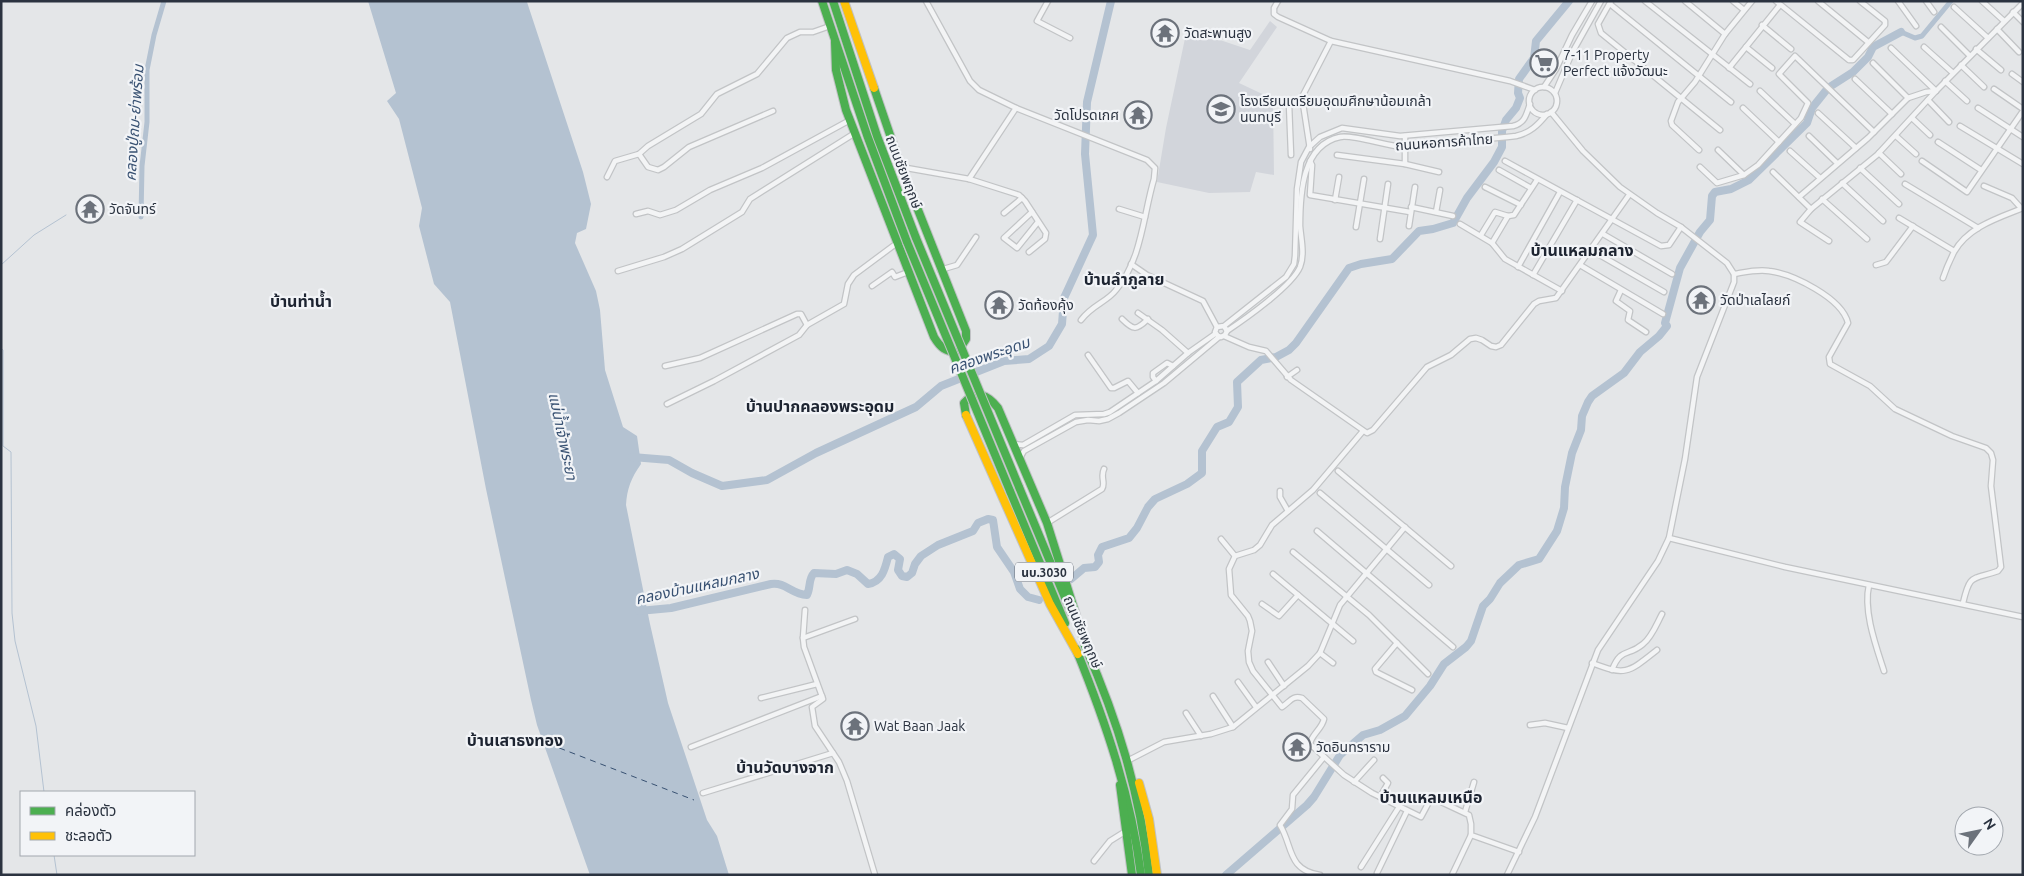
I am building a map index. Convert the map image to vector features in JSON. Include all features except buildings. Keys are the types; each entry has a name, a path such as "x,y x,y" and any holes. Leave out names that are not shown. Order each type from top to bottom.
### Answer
{"main road":[{"name":"ถนนชัยพฤกษ์","path":"822,1 867,135 907,242 1098,703 1118,763 1136,835 1141,875"},
{"name":"ถนนชัยพฤกษ์","path":"835,42 834,50 839,87 908,272 936,341 942,349 955,352 962,348 966,331 940,270 901,166 844,1"},
{"name":"ถนนชัยพฤกษ์","path":"833,2 877,136 916,238 1111,708 1125,749 1140,812 1149,875"},
{"path":"1078,654 1050,604 1002,499 964,408 964,403 972,394 980,393 993,400 998,408 1047,523 1087,650"},
{"name":"ถนนชัยพฤกษ์","path":"1125,749 1131,759 1149,819 1158,875"},
{"path":"1118,763 1132,875"}],"street":[{"path":"926,1 973,85 1016,108 1073,129 1147,160 1155,168 1140,242 1131,264 1116,290 1092,306 1081,320"},
{"path":"1048,1 1037,21 1070,38"},
{"path":"1278,1 1274,8 1274,14 1331,41 1510,82 1535,90"},
{"path":"1592,1 1556,69 1544,87 1535,90 1530,96 1530,104 1538,114 1549,113 1557,102 1555,93 1572,53 1602,1"},
{"path":"1645,1 1750,84"},
{"path":"1685,1 1726,34"},
{"path":"1733,1 1744,10"},
{"path":"1699,150 1672,125 1671,121 1675,109 1681,97 1699,77 1712,54 1752,1"},
{"path":"1818,1 1868,42"},
{"path":"1729,68 1778,3 1849,60 1857,58 1868,42 1884,28 1885,22 1860,1"},
{"path":"1898,1 1916,26"},
{"path":"1926,1 1934,12"},
{"path":"1982,1 2004,21"},
{"path":"1720,130 1601,34 1598,24 1610,2 1731,102"},
{"path":"1829,241 1800,222 1811,208 1880,153 1945,81 2020,3"},
{"path":"1954,7 1988,38"},
{"path":"2013,12 2023,22"},
{"path":"1578,25 1585,29"},
{"path":"1762,25 1791,49"},
{"path":"607,177 615,161 639,154 648,146 701,114 717,94 757,74 787,38 800,32 813,32 830,26"},
{"path":"1941,27 1970,56"},
{"path":"1997,29 2019,52"},
{"path":"1013,444 1023,445 1075,415 1104,414 1156,381 1188,353 1222,333 1290,281 1300,267 1302,259 1300,225 1303,193 1313,153 1309,148 1302,100 1331,41"},
{"path":"1746,47 1772,68"},
{"path":"1924,47 1953,74"},
{"path":"1891,48 1936,91"},
{"path":"1976,49 2001,70"},
{"path":"1700,167 1717,183 1744,175 1758,165 1801,118 1808,103 1779,74 1795,56 1874,132"},
{"path":"1873,63 1908,98"},
{"path":"1961,65 1984,87"},
{"path":"2012,74 2023,82"},
{"path":"1855,79 1892,114"},
{"path":"1945,81 1967,101"},
{"path":"1544,87 1555,93"},
{"path":"1922,161 1967,192 2023,110 1994,89"},
{"path":"1760,91 1795,124"},
{"path":"1799,197 1874,132 1908,98 1936,91"},
{"path":"1291,155 1289,104 1291,101 1302,100"},
{"path":"1928,100 1949,122"},
{"name":"ถนนหอการค้าไทย","path":"1309,148 1320,137 1342,128 1390,136 1405,136 1513,126 1525,119 1530,104"},
{"path":"969,179 1016,108"},
{"path":"1743,108 1779,142"},
{"path":"1978,108 2023,137"},
{"path":"639,154 648,167 658,170 688,147 773,111"},
{"path":"1507,875 1535,817 1592,663 1614,625 1632,602 1658,561 1668,538 1685,459 1697,377 1734,282 1734,274 1727,263 1681,227 1629,195 1598,168 1549,113"},
{"name":"ถนนหอการค้าไทย","path":"1313,153 1330,140 1341,136 1405,147 1516,136 1536,127 1549,113"},
{"path":"1818,113 1856,148"},
{"path":"1912,118 1930,135"},
{"path":"636,214 648,211 660,215 676,210 710,190 762,168 850,120"},
{"path":"1960,126 2023,164"},
{"path":"1444,132 1446,142"},
{"path":"618,271 664,257 682,249 742,212 750,199 855,133"},
{"path":"1405,136 1405,164"},
{"path":"1809,136 1837,163"},
{"path":"1896,136 1916,154"},
{"path":"1938,142 1981,170"},
{"path":"1020,460 1024,451 1059,431 1076,422 1108,419 1164,383 1286,277 1294,264 1297,189 1301,162 1309,148"},
{"path":"1718,150 1744,175"},
{"path":"1790,151 1820,178"},
{"path":"1880,153 1902,174"},
{"path":"1337,155 1405,164 1439,172"},
{"path":"1310,161 1312,165 1310,195"},
{"path":"1505,161 1664,247 1669,245 1681,227"},
{"path":"901,166 969,179 1022,198 1046,233 1045,239 1029,252"},
{"path":"1860,168 1899,204"},
{"path":"1499,170 1531,188"},
{"path":"1773,172 1811,208"},
{"path":"1335,200 1339,177"},
{"path":"1356,228 1364,179"},
{"path":"1481,235 1496,212 1508,216 1514,215 1537,180"},
{"path":"1842,182 1883,221"},
{"path":"1380,239 1388,184"},
{"path":"1905,184 1978,228"},
{"path":"1485,186 1521,205"},
{"path":"1943,278 1954,251 1965,238 1978,228 2022,208 2012,198 1984,186"},
{"path":"1409,226 1415,187"},
{"path":"1436,212 1440,190"},
{"path":"1518,267 1560,192"},
{"path":"1303,193 1386,208 1436,212 1454,216"},
{"path":"1131,264 1147,275 1203,301 1222,333 1249,347 1266,350 1287,377 1367,433 1373,430 1427,367 1451,355 1470,339 1476,338 1496,347 1501,345 1537,302 1554,299 1562,291 1629,195"},
{"path":"1004,213 1022,198"},
{"path":"1822,199 1867,239"},
{"path":"1533,276 1577,200"},
{"path":"1119,209 1145,217"},
{"path":"1032,212 1004,238 1017,248 1038,222"},
{"path":"1492,242 1508,216"},
{"path":"1899,218 1954,251"},
{"path":"1460,224 1492,242 1505,259 1562,291"},
{"path":"1876,265 1886,262 1913,226"},
{"path":"1603,234 1672,274"},
{"path":"940,270 957,265 976,237"},
{"path":"667,404 714,381 799,334 807,325 844,304 848,284 854,275 897,243"},
{"path":"1591,250 1664,292"},
{"path":"1580,265 1663,314"},
{"path":"1734,274 1753,271 1780,273 1812,287 1833,300 1846,315 1848,323 1829,357 1830,364 1870,386 1896,409 1952,436 1986,448 1991,453 1993,460 1992,486 2001,567 1998,571 1972,578 1968,584 1963,603"},
{"path":"872,286 892,272 895,277 908,272"},
{"path":"1621,290 1616,301 1630,311 1628,320 1646,332"},
{"path":"1138,313 1162,330 1188,353"},
{"path":"666,366 700,358 792,315 801,314 807,325"},
{"path":"1122,319 1134,328 1137,328 1148,319"},
{"path":"1088,354 1110,388 1128,381 1138,393"},
{"path":"1287,377 1297,370"},
{"path":"1056,426 1059,431"},
{"path":"1363,431 1320,482 1272,525 1257,548 1236,556 1229,569 1231,595 1250,621 1252,631 1248,651 1249,662 1253,671 1282,707 1293,697 1302,698 1324,719 1320,728 1309,742 1313,748 1354,782 1421,817 1429,802 1433,799 1465,812 1470,819 1471,835 1452,875"},
{"path":"1047,523 1102,489 1104,486 1101,477 1104,469"},
{"path":"1338,471 1451,566"},
{"path":"1280,492 1280,498 1288,511"},
{"path":"1320,493 1429,585"},
{"path":"1131,759 1164,742 1201,736 1232,727 1284,686 1320,653 1334,616 1346,596 1405,528"},
{"path":"1317,531 1453,647"},
{"path":"1668,538 1785,567 2023,616"},
{"path":"1221,539 1236,556"},
{"path":"1293,552 1369,615 1428,674"},
{"path":"1273,574 1353,641"},
{"path":"1869,585 1867,594 1868,610 1884,671"},
{"path":"1262,604 1279,616 1298,595"},
{"path":"805,610 803,638 823,699 812,707 814,721 833,753 849,787 875,875"},
{"path":"1612,670 1616,660 1622,654 1636,649 1644,643 1662,614"},
{"path":"803,638 855,619"},
{"path":"1396,643 1375,669 1412,690"},
{"path":"1592,663 1617,672 1634,667 1657,650"},
{"path":"1320,653 1332,663"},
{"path":"1268,662 1284,686"},
{"path":"1238,682 1256,707"},
{"path":"761,698 817,684"},
{"path":"691,747 822,696"},
{"path":"1213,696 1232,727"},
{"path":"1186,713 1201,736"},
{"path":"1530,725 1545,722 1568,728"},
{"path":"703,793 833,753"},
{"path":"1320,875 1313,874 1304,869 1292,858 1282,827 1292,809 1293,795 1324,757"},
{"path":"1354,782 1374,760"},
{"path":"1380,797 1388,783 1383,778"},
{"path":"1465,812 1474,782"},
{"path":"1361,866 1399,807"},
{"path":"1377,873 1407,811"},
{"path":"1094,861 1110,841 1126,830"},
{"path":"1471,835 1519,852"}],"shaded area":[{"name":"โรงเรียนเตรียมอุดมศึกษาน้อมเกล้า นนทบุรี","path":"1270,21 1277,27 1239,83 1273,99 1274,175 1256,172 1250,192 1209,193 1157,182 1166,128 1187,29 1250,50"}],"water":[{"name":"แม่น้ำเจ้าพระยา","path":"368,1 527,2 583,172 591,204 586,229 577,233 575,243 596,291 600,310 605,370 623,427 637,436 641,464 630,484 626,505 668,703 707,820 717,836 729,875 590,875 537,725 486,489 450,302 434,284 419,226 422,208 399,119 387,101 396,93"}],"waterway":[{"name":"คลองปู่ถม-ย่าพร้อม","path":"141,217 142,166 147,122 147,70 154,35 164,1"},
{"name":"คลองพระอุดม","path":"632,457 669,460 692,473 722,486 767,480 816,453 916,407 941,386 1004,361 1029,359 1049,346 1062,324 1064,298 1093,235 1085,154 1087,102 1111,1"},
{"name":"คลองบ้านแหลมกลาง","path":"1071,579 1084,568 1095,567 1099,562 1098,555 1102,547 1129,538 1155,499 1187,484 1202,473 1202,451 1217,427 1229,422 1238,407 1237,382 1261,360 1276,357 1289,350 1296,343 1349,268 1392,259 1419,231 1453,223 1467,198 1494,162 1502,147 1502,131 1506,120 1516,108 1520,98 1518,93 1519,79 1534,58 1536,41 1569,1"},
{"path":"1901,32 1915,38 1922,36 1951,1"},
{"path":"1226,875 1307,805 1340,755 1363,735 1380,730 1405,716 1430,686 1444,664 1471,641 1483,606 1500,583 1519,565 1539,559 1557,531 1564,508 1565,487 1572,453 1581,430 1582,416 1588,402 1592,396 1624,373 1640,352 1659,336 1667,326 1665,323 1680,268 1700,232 1710,220 1712,196 1715,192 1731,189 1749,180 1807,123 1812,108 1828,88 1853,72 1868,57 1873,47 1901,32"},
{"path":"1,265 34,235 66,215"},
{"path":"1,348 3,350 3,446 11,452 12,613 15,641 36,726 44,791"},
{"name":"คลองบ้านแหลมกลาง","path":"639,611 671,608 771,584 781,585 797,593 807,595 814,573 836,574 847,570 857,574 868,584 873,583 880,578 888,557 894,554 900,559 898,570 902,576 907,577 912,573 915,564 921,556 938,545 973,531 978,523 988,519 993,520 997,547 1014,572 1020,589 1028,597 1039,600"},
{"path":"54,856 57,875"}],"ferry route":[{"path":"549,744 694,800"}],"traffic: fast":[{"path":"822,1 867,135 907,242"},
{"path":"833,1 877,136 916,238"},
{"path":"835,42 836,70 846,110 934,337 944,348 950,351 958,351 966,339 966,331 901,167 874,88"},
{"path":"916,238 1019,487"},
{"path":"907,242 1010,491"},
{"path":"966,415 964,403 977,395 986,397 998,408 1047,523 1087,650"},
{"path":"1019,487 1071,612"},
{"path":"1010,491 1065,623"},
{"path":"1085,646 1108,702 1126,758 1140,815 1149,875"},
{"path":"1076,649 1116,760 1131,817 1141,875"},
{"path":"1120,785 1132,875"}],"traffic: slow":[{"path":"844,1 874,88"},
{"path":"966,415 1050,604 1078,654"},
{"path":"1139,783 1149,819 1157,875"}],"place":[{"name":"วัดสะพานสูง","path":"1165,33"},
{"name":"7-11 Property Perfect แจ้งวัฒนะ","path":"1544,63"},
{"name":"โรงเรียนเตรียมอุดมศึกษาน้อมเกล้า นนทบุรี","path":"1221,109"},
{"name":"วัดโปรดเกศ","path":"1138,115"},
{"name":"วัดจันทร์","path":"90,209"},
{"name":"วัดป่าเลไลยก์","path":"1701,300"},
{"name":"วัดท้องคุ้ง","path":"999,305"},
{"name":"Wat Baan Jaak","path":"855,726"},
{"name":"วัดอินทราราม","path":"1297,747"}],"district":[{"name":"บ้านแหลมกลาง","path":"1582,250"},
{"name":"บ้านลำภูลาย","path":"1124,279"},
{"name":"บ้านท่าน้ำ","path":"301,301"},
{"name":"บ้านปากคลองพระอุดม","path":"820,406"},
{"name":"บ้านเสาธงทอง","path":"515,740"},
{"name":"บ้านวัดบางจาก","path":"785,767"},
{"name":"บ้านแหลมเหนือ","path":"1431,797"}]}
